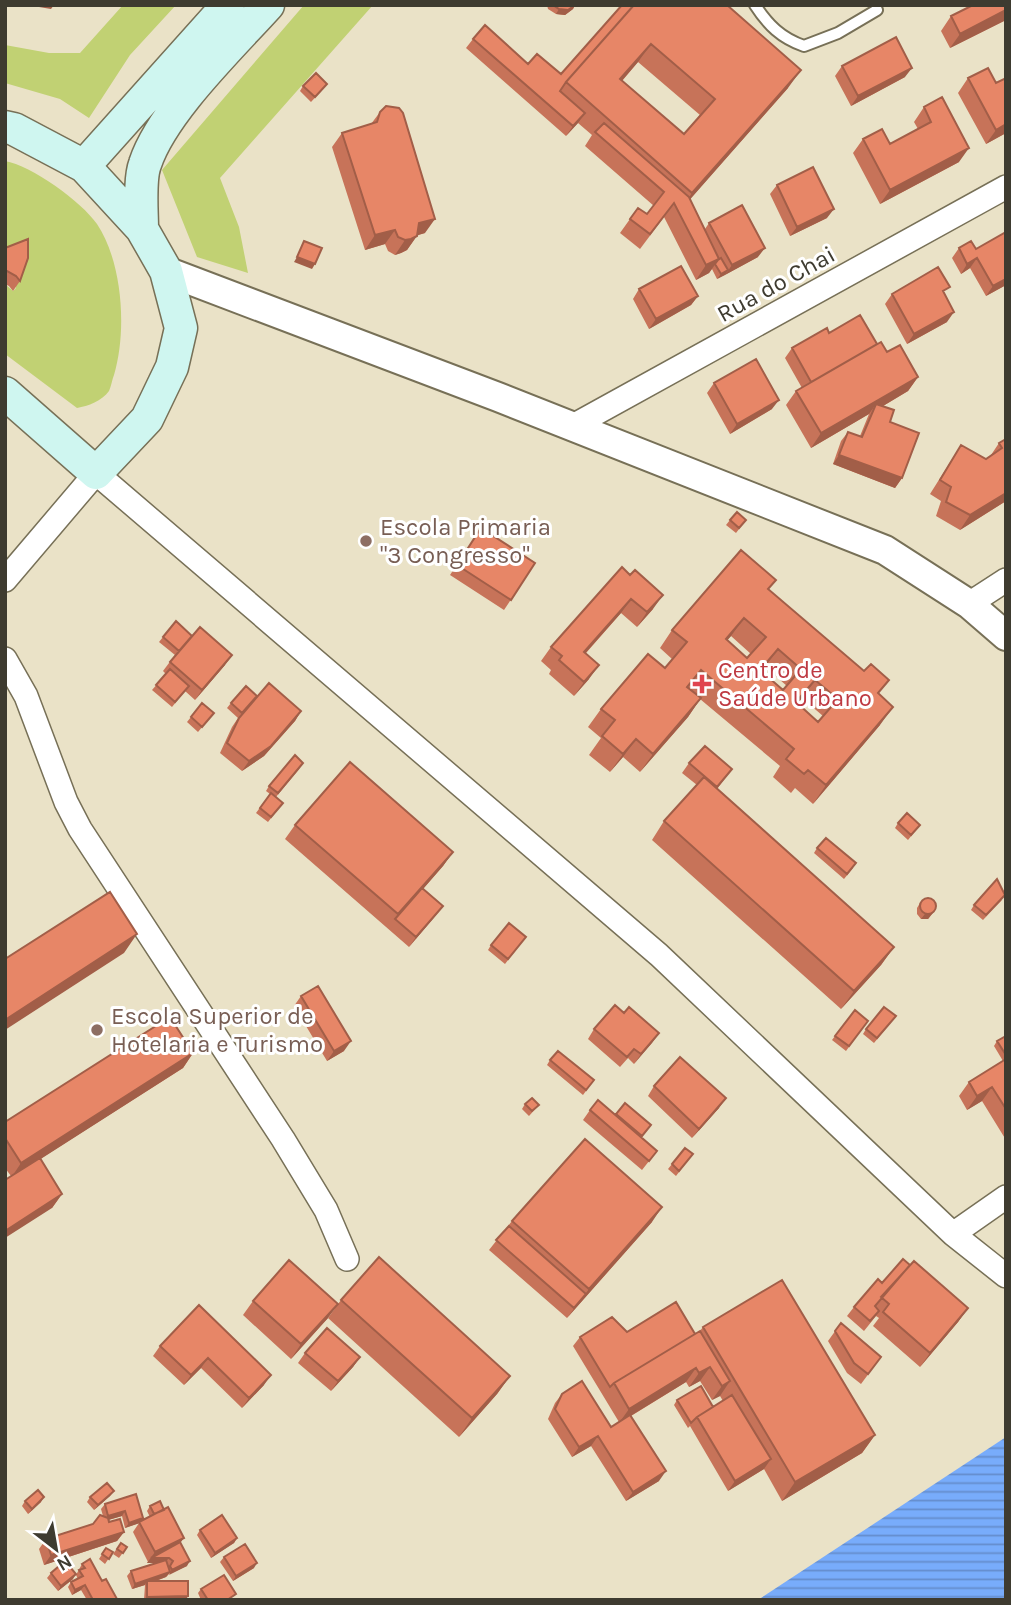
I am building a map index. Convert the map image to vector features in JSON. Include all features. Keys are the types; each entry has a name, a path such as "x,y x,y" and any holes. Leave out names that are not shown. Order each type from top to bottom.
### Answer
{"main road":[{"path":"84,166 228,5"},
{"path":"142,229 144,166 155,141 175,110 268,5"},
{"path":"5,127 14,128 84,166 142,229 166,271 181,328 172,367 147,419 96,473 5,393"}],"street":[{"name":"Rua do Chai","path":"571,427 1006,187"},
{"path":"166,271 885,550 969,604 1006,636"},
{"path":"5,580 96,473 659,955 953,1234 1006,1276"},
{"path":"969,604 1006,580"},
{"path":"5,659 26,696 66,802 80,829 283,1139 326,1210 348,1258"},
{"path":"953,1234 1006,1197"}],"lane":[{"path":"755,5 763,18 784,39 804,46 838,33 877,10"}],"green space":[{"path":"123,5 176,5 130,55 89,118 60,99 5,83 5,45 49,53 80,53"},
{"path":"304,5 373,5 220,178 239,227 248,273 197,257 162,170"},
{"path":"5,161 42,177 80,205 97,224 112,258 120,298 118,358 109,391 86,406 77,408 5,354 5,284 13,291 16,288 5,254"}],"water":[{"path":"1006,1437 1006,1600 758,1600"}],"building":[{"path":"553,5 575,5 568,10"},
{"path":"622,5 634,5 560,91 585,113 573,126 473,39 485,25 528,64 537,54 561,74"},
{"path":"634,5 727,5 801,70 692,193 566,82","holes":["651,44 715,99 684,134 620,79"]},
{"path":"973,5 1006,5 1006,10 960,34 951,16"},
{"path":"896,37 912,68 858,96 842,66"},
{"path":"988,68 996,83 1006,78 1006,124 996,130 968,78"},
{"path":"316,73 327,84 315,97 303,86"},
{"path":"942,97 969,148 890,190 863,139 882,129 890,144 931,122 924,107"},
{"path":"386,106 399,108 403,113 435,219 419,223 417,236 405,240 398,237 395,230 375,235 342,133 377,122 380,112"},
{"path":"604,123 689,197 719,259 706,265 674,203 650,234 630,219 638,208 647,214 664,192 595,132"},
{"path":"813,167 834,209 797,227 777,185"},
{"path":"742,205 765,248 732,265 709,223"},
{"path":"1006,232 1006,279 993,286 977,258 967,264 959,248 971,241 976,249"},
{"path":"28,239 28,258 20,281 5,270 5,248"},
{"path":"304,241 322,248 315,264 297,257"},
{"path":"721,258 728,270 721,274 715,264"},
{"path":"681,266 698,296 656,319 639,289"},
{"path":"938,267 950,287 943,291 954,312 914,334 892,294"},
{"path":"860,315 877,344 811,382 792,348 827,328 829,333"},
{"path":"881,342 887,352 900,345 918,377 821,433 796,391"},
{"path":"756,359 779,400 737,424 714,383"},
{"path":"876,404 894,410 890,422 919,433 902,478 839,455 848,432 862,437"},
{"path":"1006,439 1006,493 970,515 946,502 951,487 940,480 961,445 986,459 1002,448 999,443"},
{"path":"737,512 746,520 739,528 730,520"},
{"path":"481,528 535,563 511,600 457,565"},
{"name":"Centro de Saúde Urbano","path":"741,550 776,580 768,589 864,671 871,664 889,680 878,693 893,707 826,785 808,770 804,774 786,759 794,749 701,670 687,687 701,698 653,754 636,739 623,754 602,736 615,720 601,709 648,654 665,668 687,642 672,630","holes":["744,618 766,637 747,658 726,639","778,649 801,669 783,690 760,670","815,680 838,699 818,722 796,702"]},
{"path":"622,567 630,575 635,570 663,595 647,612 631,599 584,652 599,665 584,682 559,660 562,656 551,647"},
{"path":"176,621 192,636 179,651 163,637"},
{"path":"200,627 232,655 202,690 170,662"},
{"path":"170,669 189,686 175,702 156,685"},
{"path":"269,683 301,711 271,746 249,761 227,743 239,718"},
{"path":"246,686 257,696 242,713 231,703"},
{"path":"202,703 214,713 202,727 191,717"},
{"path":"705,746 732,769 717,787 689,763"},
{"path":"295,755 303,763 278,793 269,786"},
{"path":"350,762 453,852 398,914 295,825"},
{"path":"704,777 894,947 854,991 664,821"},
{"path":"271,793 283,803 271,817 260,808"},
{"path":"907,813 920,825 911,835 898,823"},
{"path":"826,838 856,863 847,874 817,848"},
{"path":"997,879 1005,895 986,915 974,905"},
{"path":"422,888 443,906 416,937 395,919"},
{"path":"110,892 137,934 5,1020 5,959"},
{"path":"925,898 931,898 936,906 934,912 925,914 920,909 920,903"},
{"path":"509,923 526,937 508,959 491,945"},
{"path":"318,986 351,1041 334,1051 301,996"},
{"path":"615,1005 624,1013 629,1007 659,1033 641,1054 634,1049 627,1057 594,1029"},
{"path":"884,1007 896,1016 877,1038 866,1029"},
{"path":"855,1010 868,1021 849,1046 835,1036"},
{"path":"170,1017 193,1053 21,1163 5,1138 5,1122"},
{"path":"1006,1036 1006,1055 997,1041"},
{"path":"558,1051 594,1080 586,1090 550,1060"},
{"path":"680,1057 726,1098 699,1129 654,1086"},
{"path":"1006,1059 1006,1109 992,1087 977,1096 969,1082"},
{"path":"532,1098 539,1105 532,1111 525,1104"},
{"path":"598,1100 657,1151 649,1161 590,1110"},
{"path":"625,1103 651,1125 642,1136 616,1114"},
{"path":"585,1139 662,1207 589,1289 512,1221"},
{"path":"685,1148 693,1154 679,1171 672,1164"},
{"path":"40,1158 62,1194 5,1231 5,1180"},
{"path":"509,1226 586,1294 574,1308 496,1240"},
{"path":"379,1257 510,1376 472,1418 341,1300"},
{"path":"903,1259 910,1265 875,1306 879,1311 870,1321 854,1307 878,1279 882,1283"},
{"path":"289,1260 338,1304 301,1344 253,1301"},
{"path":"914,1261 968,1308 930,1353 883,1312 889,1304 881,1297"},
{"path":"782,1280 875,1435 795,1482 703,1327"},
{"path":"676,1302 695,1334 610,1387 580,1337 612,1317 627,1332"},
{"path":"199,1305 271,1375 249,1398 208,1358 191,1375 160,1346"},
{"path":"841,1323 881,1357 868,1374 854,1363 835,1331"},
{"path":"327,1328 360,1357 338,1381 305,1353"},
{"path":"700,1331 730,1381 722,1386 710,1367 699,1373 696,1368 629,1409 614,1383"},
{"path":"582,1381 611,1427 630,1415 666,1471 633,1492 598,1436 579,1447 555,1409 562,1394"},
{"path":"701,1386 713,1407 691,1423 677,1400"},
{"path":"732,1395 771,1459 735,1481 697,1417"},
{"path":"107,1483 114,1491 98,1505 90,1497"},
{"path":"38,1490 44,1497 32,1509 25,1501"},
{"path":"136,1494 143,1518 129,1523 125,1511 108,1516 105,1504"},
{"path":"160,1501 164,1510 154,1514 150,1506"},
{"path":"168,1507 184,1538 155,1552 139,1522"},
{"path":"100,1515 108,1518 109,1522 120,1519 124,1532 51,1555 46,1539 93,1524"},
{"path":"222,1515 237,1538 215,1553 200,1530"},
{"path":"180,1542 190,1561 172,1570 170,1566 173,1561 169,1558 151,1558"},
{"path":"121,1543 127,1547 123,1553 117,1549"},
{"path":"245,1544 257,1563 236,1576 224,1557"},
{"path":"106,1548 113,1552 109,1559 102,1554"},
{"path":"90,1559 102,1581 106,1579 117,1599 93,1600 85,1585 75,1590 71,1582 83,1576 79,1570 85,1568 82,1564"},
{"path":"166,1560 170,1572 135,1584 131,1571"},
{"path":"65,1561 76,1574 61,1586 51,1573"},
{"path":"224,1575 236,1594 227,1600 208,1600 201,1589"},
{"path":"147,1581 188,1581 188,1596 147,1597"}],"place":[{"name":"Escola Primaria \"3 Congresso\"","path":"366,541"},
{"name":"Centro de Saúde Urbano","path":"702,684"},
{"name":"Escola Superior de Hotelaria e Turismo","path":"97,1030"}]}
